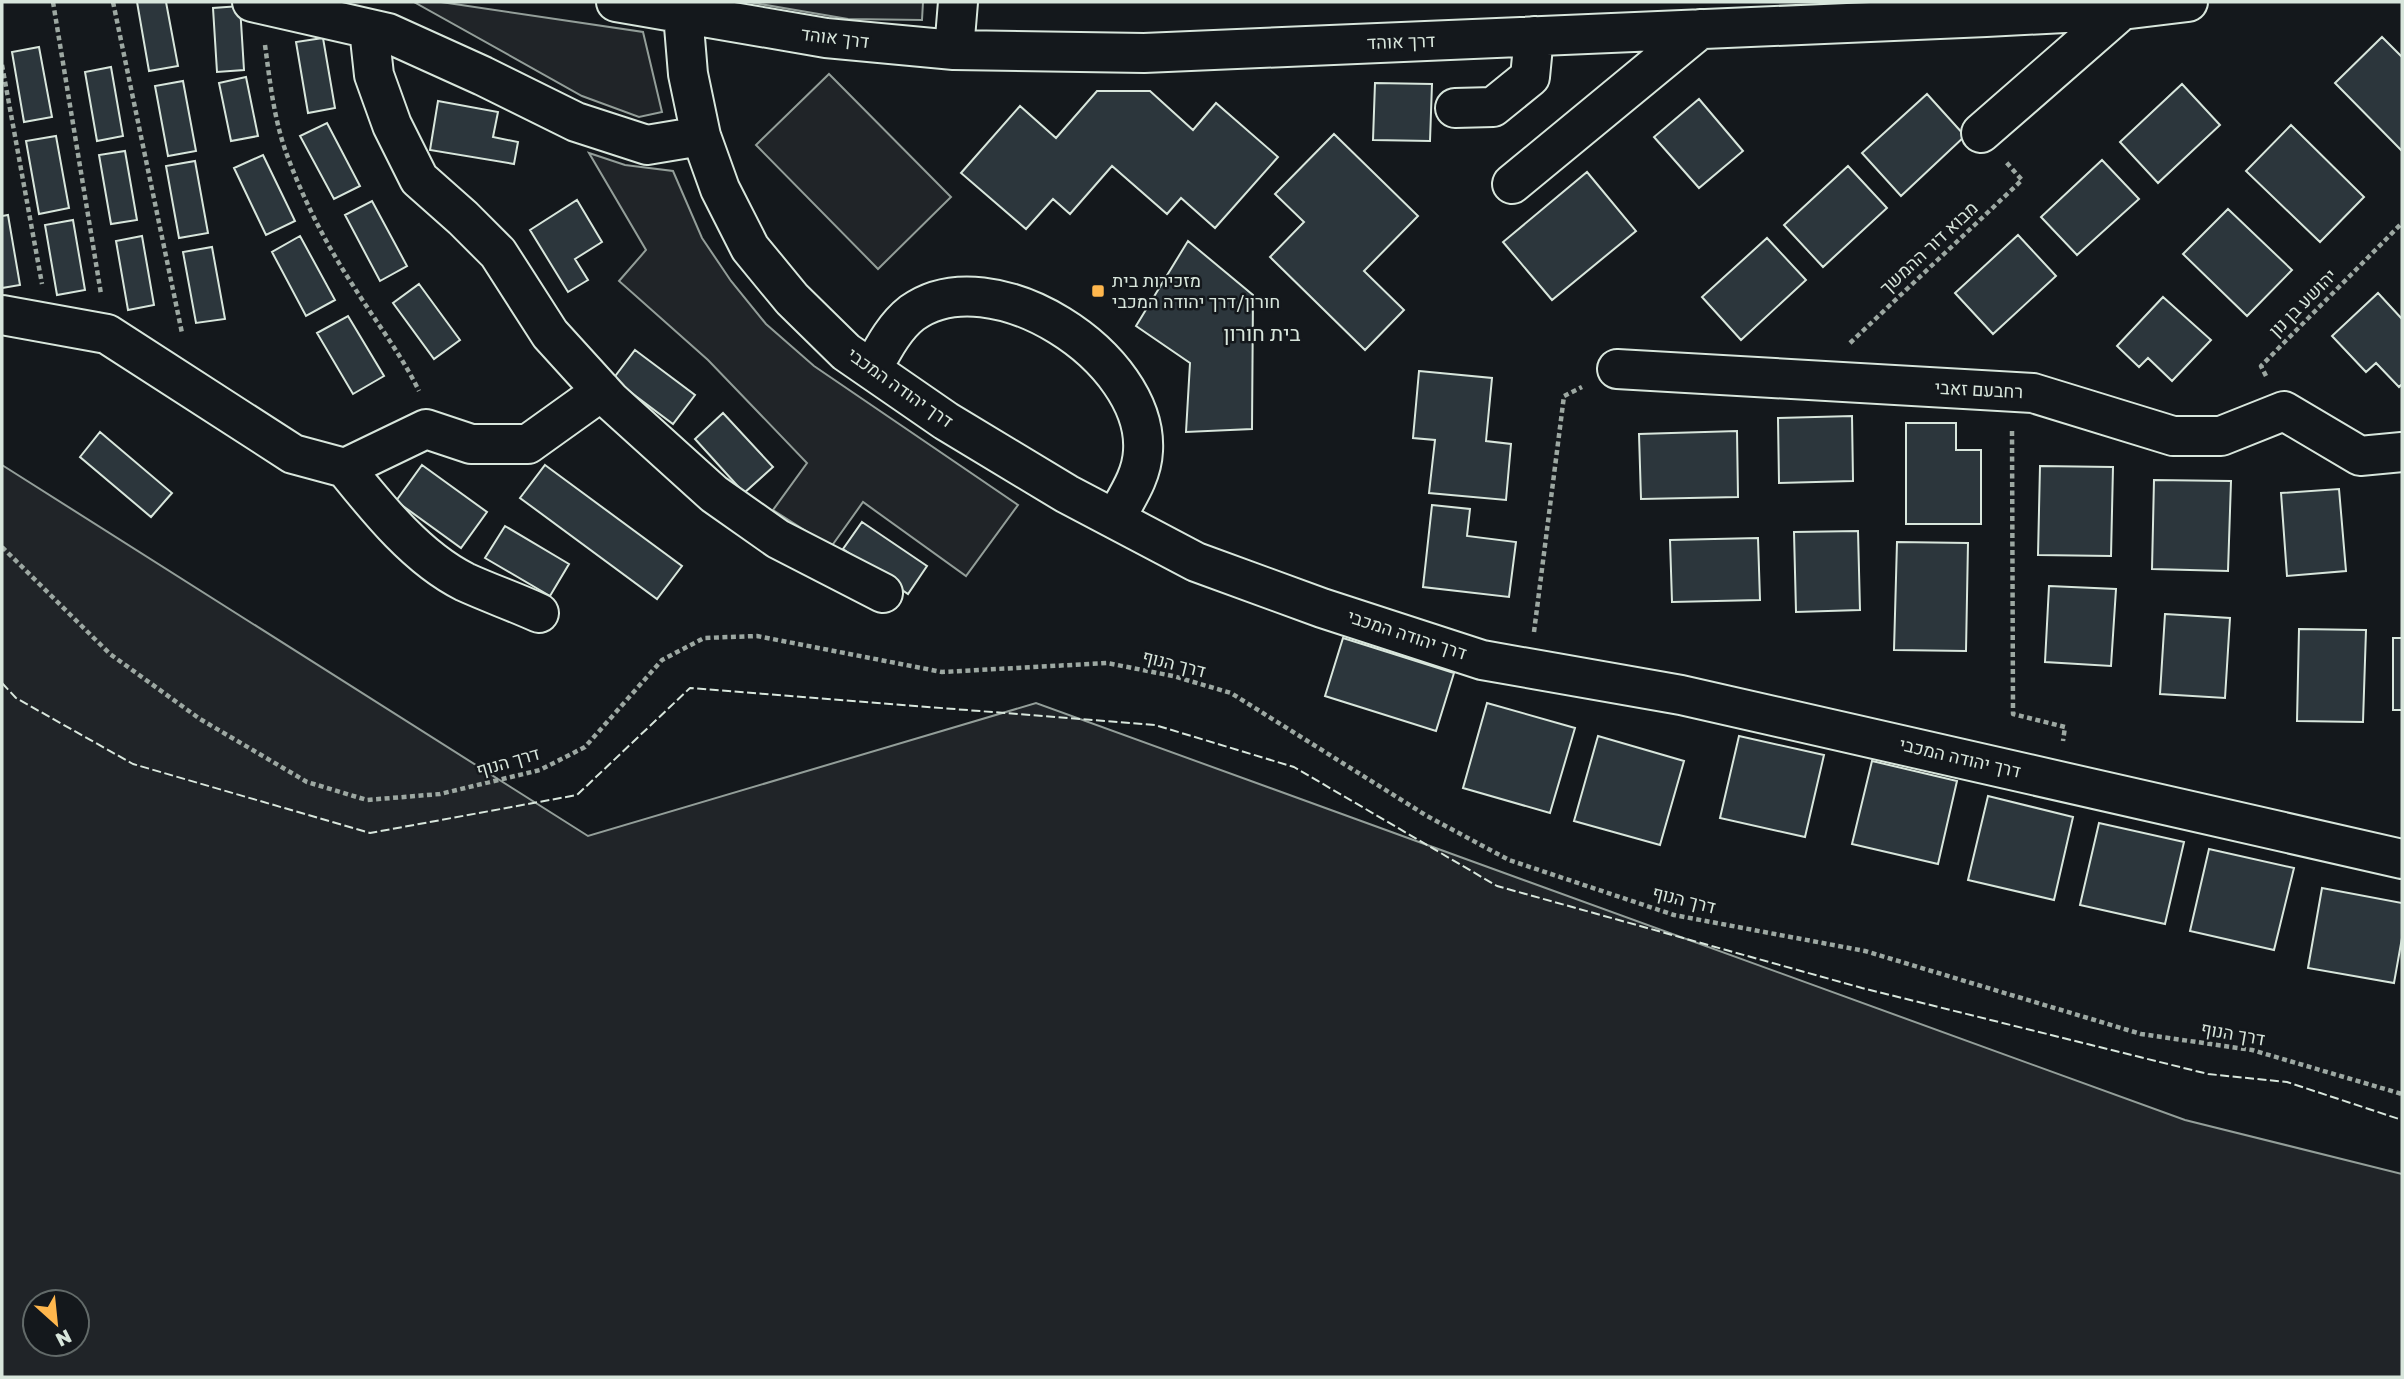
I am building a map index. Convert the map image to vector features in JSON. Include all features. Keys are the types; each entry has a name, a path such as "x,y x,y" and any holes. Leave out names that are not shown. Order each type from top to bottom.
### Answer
{"street":[{"name":"דרך אוהד","path":"616,2 683,7 826,38 954,50 1144,53 1986,17 2122,10 2188,2"},
{"path":"954,50 958,2"},
{"path":"256,3 388,33 588,126 647,145 701,136"},
{"name":"דרך יהודה המכבי","path":"683,7 688,74 701,136 720,188 750,248 792,299 846,352 946,421 1067,494 1196,562 1322,608 1482,660 1681,695 2402,859"},
{"path":"1981,133 2122,10"},
{"path":"369,29 374,75 392,125 419,178 498,253 550,334 602,391 725,502 778,540 883,593"},
{"path":"1512,184 1700,29"},
{"path":"1455,108 1493,107 1530,77 1534,36"},
{"path":"872,369 891,335 913,313 950,297 989,299 1032,311 1082,339 1121,378 1139,414 1143,450 1138,477 1115,519"},
{"path":"2,316 107,334 293,454 345,468 383,515 433,560 463,581 539,613"},
{"name":"רחבעם זאבי","path":"1617,369 2033,393 2173,436 2221,436 2284,411"},
{"path":"345,468 426,429 471,444 528,444 602,391"},
{"path":"2284,411 2360,456 2402,452"}],"path":[{"path":"53,2 107,334"},
{"path":"113,2 193,389"},
{"path":"256,3 272,94 286,153 317,224 421,394 426,429"},
{"path":"2,65 49,324"},
{"name":"מבוא דור ההמשך","path":"1811,380 2022,180 1981,133"},
{"name":"יהושע בן נון","path":"2284,411 2260,366 2402,223"},
{"path":"1530,668 1564,396 1617,369"},
{"path":"2012,391 2013,714 2066,727 2055,780"},
{"name":"דרך הנוף","path":"2,547 110,654 200,719 307,782 367,800 440,794 540,770 585,747 662,660 704,638 757,636 942,672 1107,663 1173,676 1230,693 1427,816 1509,860 1674,915 1865,951 2141,1034 2252,1050 2402,1094"}],"shaded area":[{"path":"414,2 441,2 643,32 662,112 639,117 582,96"},
{"path":"748,2 923,2 922,20 848,19"},
{"path":"829,74 951,197 878,269 756,145"},
{"path":"589,153 625,165 673,171 702,238 731,281 766,324 814,366 1018,505 966,576 863,502 831,547 773,510 807,463 708,360 619,281 646,250"},
{"path":"2,465 588,836 1036,703 2185,1120 2402,1174 2402,1377 2,1377"}],"building":[{"path":"137,2 166,2 178,66 149,71"},
{"path":"240,6 244,70 217,72 213,8"},
{"path":"2382,37 2402,57 2402,151 2335,83"},
{"path":"323,38 335,108 308,113 296,42"},
{"path":"39,47 52,117 24,122 12,52"},
{"path":"111,67 123,136 97,141 85,72"},
{"path":"246,77 258,136 231,141 219,83"},
{"path":"183,81 196,151 168,156 155,86"},
{"path":"1375,83 1432,84 1430,141 1373,140"},
{"path":"2182,84 2220,125 2158,183 2120,142"},
{"path":"1097,91 1150,91 1193,130 1216,103 1278,157 1215,228 1181,198 1167,214 1112,166 1070,214 1053,199 1026,229 961,173 1020,106 1056,138"},
{"path":"1927,94 1965,136 1901,196 1862,153"},
{"path":"1699,99 1743,151 1699,188 1654,137"},
{"path":"438,101 498,112 493,137 518,142 514,164 430,150"},
{"path":"327,123 360,186 334,199 300,136"},
{"path":"2291,125 2364,197 2320,242 2246,171"},
{"path":"1334,134 1418,216 1364,271 1404,310 1365,350 1270,257 1304,222 1275,194"},
{"path":"56,136 69,208 39,214 26,141"},
{"path":"125,151 137,220 111,224 99,155"},
{"path":"263,155 295,221 266,235 234,168"},
{"path":"2102,160 2139,199 2077,255 2041,217"},
{"path":"195,161 208,233 179,238 166,166"},
{"path":"1848,166 1887,208 1823,267 1784,225"},
{"path":"1587,172 1636,231 1552,300 1503,242"},
{"path":"577,200 602,242 575,259 588,280 568,292 530,230"},
{"path":"372,201 407,266 380,281 345,215"},
{"path":"2228,209 2292,270 2247,316 2183,254"},
{"path":"8,215 20,285 2,288 2,216"},
{"path":"73,220 85,290 57,295 45,225"},
{"path":"2018,235 2056,276 1993,334 1955,293"},
{"path":"142,236 154,305 128,310 116,241"},
{"path":"300,236 335,300 306,316 272,252"},
{"path":"1767,238 1806,280 1741,340 1702,297"},
{"path":"1188,241 1253,295 1252,429 1186,432 1190,363 1136,326"},
{"path":"212,247 225,319 196,323 183,252"},
{"path":"419,284 460,340 434,359 393,303"},
{"path":"2378,293 2402,319 2402,384 2399,387 2376,363 2366,372 2332,336"},
{"path":"2163,297 2211,340 2172,381 2148,358 2139,367 2117,346"},
{"path":"348,316 384,376 353,394 317,333"},
{"path":"635,350 695,395 673,424 613,379"},
{"path":"1419,371 1492,378 1486,441 1511,444 1506,500 1429,493 1435,440 1413,438"},
{"path":"723,413 773,467 744,493 695,439"},
{"path":"1852,416 1853,481 1779,483 1778,418"},
{"path":"1906,423 1956,423 1956,450 1981,450 1981,524 1906,524"},
{"path":"1737,431 1738,497 1641,499 1639,434"},
{"path":"100,432 172,493 151,517 80,457"},
{"path":"422,465 487,512 461,548 396,501"},
{"path":"545,465 682,566 657,599 520,498"},
{"path":"2040,466 2113,467 2111,556 2038,555"},
{"path":"2154,480 2231,481 2228,571 2152,569"},
{"path":"2339,489 2346,571 2287,576 2281,493"},
{"path":"1432,505 1470,509 1467,536 1516,542 1509,597 1423,587"},
{"path":"862,522 927,566 908,594 843,549"},
{"path":"505,526 569,564 550,596 485,558"},
{"path":"1858,531 1860,610 1796,612 1794,532"},
{"path":"1758,538 1760,600 1672,602 1670,540"},
{"path":"1897,542 1968,543 1966,651 1894,650"},
{"path":"2049,586 2116,589 2111,666 2045,662"},
{"path":"2165,614 2230,618 2225,698 2160,694"},
{"path":"2299,629 2366,630 2363,722 2297,721"},
{"path":"1343,638 1454,673 1436,731 1325,696"},
{"path":"2393,638 2402,638 2402,710 2393,710"},
{"path":"1487,703 1575,728 1550,813 1463,788"},
{"path":"1598,736 1684,761 1660,845 1574,821"},
{"path":"1739,736 1824,755 1805,837 1720,818"},
{"path":"1872,761 1957,781 1938,864 1852,844"},
{"path":"1988,796 2073,817 2054,900 1968,880"},
{"path":"2099,823 2184,842 2165,924 2080,905"},
{"path":"2209,849 2294,868 2274,950 2190,931"},
{"path":"2322,888 2402,903 2402,938 2394,983 2308,968"}],"fence":[{"path":"2,683 16,698 133,764 370,833 577,795 690,688 1155,725 1294,767 1497,886 1862,988 2208,1074 2287,1082 2402,1120"}],"place":[{"name":"מזכירות בית חורון/דרך יהודה המכבי","path":"1098,291"}],"district":[{"name":"בית חורון","path":"1262,334"}]}
